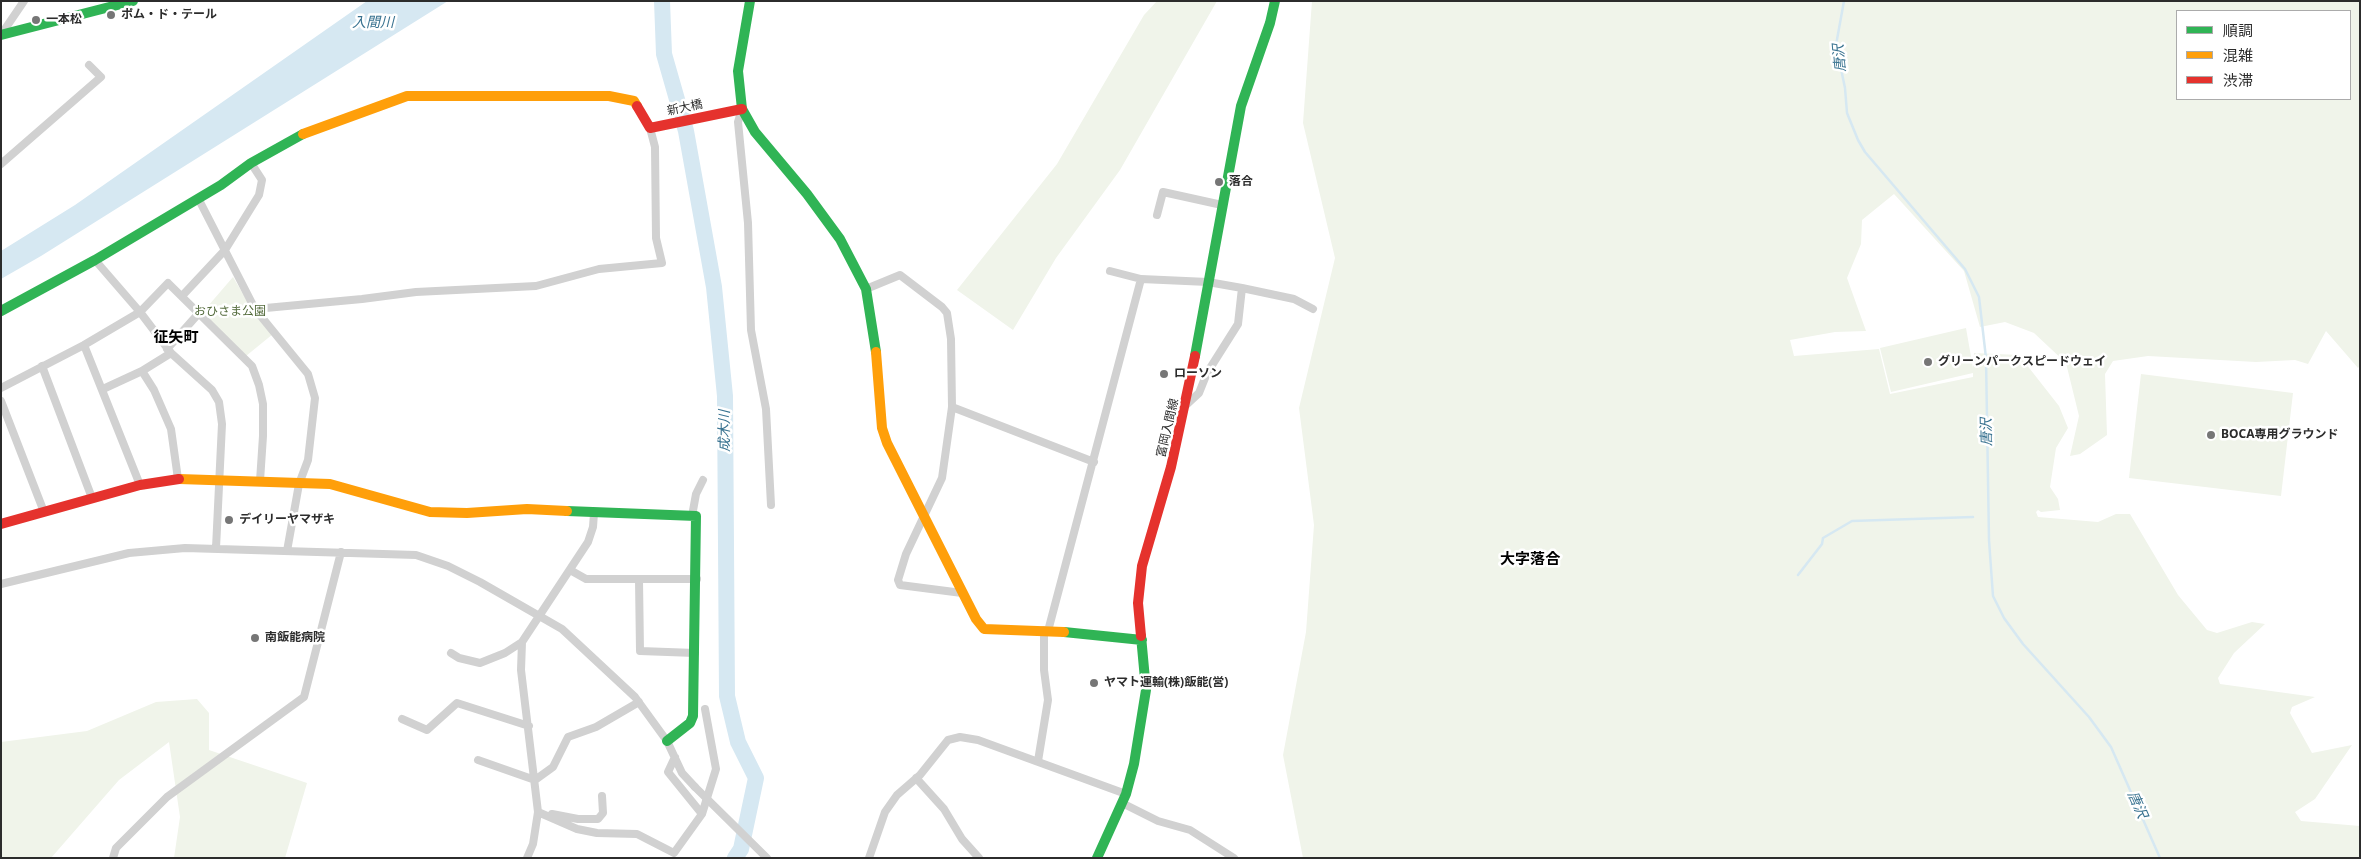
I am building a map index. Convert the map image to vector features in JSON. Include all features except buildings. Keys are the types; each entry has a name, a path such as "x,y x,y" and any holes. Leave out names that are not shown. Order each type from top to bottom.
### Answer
{"street":[{"path":"3,34 24,1"},
{"path":"3,34 133,1"},
{"path":"750,1 738,71 742,108 738,122 748,223 751,330 766,408 771,505"},
{"name":"富岡入間線","path":"1097,858 1124,798 1134,764 1145,698 1138,603 1142,566 1171,467 1186,405 1242,106 1270,23 1275,1"},
{"path":"1,164 101,77 89,65"},
{"path":"1,311 95,260 221,185 251,163 305,132 407,96 610,96 634,101 650,128 655,147 656,238 662,263 599,269 536,286 416,292 362,300 254,309"},
{"path":"742,108 756,132 807,194 840,239 866,289 874,330 882,428 886,443 962,593 984,629 1046,631 1142,640"},
{"name":"新大橋","path":"650,128 742,108"},
{"path":"182,296 225,250 259,195 262,180 251,163"},
{"path":"1157,215 1163,192 1222,206"},
{"path":"198,198 254,309 308,374 315,398 308,460 299,484 287,551"},
{"path":"95,260 140,312 169,351 212,390 219,402 222,424 216,548"},
{"path":"1110,271 1141,279 1208,282 1242,288 1294,299 1314,309"},
{"path":"866,289 900,275 942,307 947,313 951,339 952,407 942,478 906,554 898,580 900,585 962,593"},
{"path":"1038,761 1048,700 1044,670 1046,631 1094,462 1114,375 1141,279"},
{"path":"1,388 84,345 140,312 168,283 252,366 259,385 262,404 263,436 260,481"},
{"path":"1186,405 1199,393 1207,373 1238,324 1242,288"},
{"path":"103,389 142,372 169,351 199,313"},
{"path":"84,345 140,485"},
{"path":"42,366 92,498"},
{"path":"142,372 154,390 172,429 178,478"},
{"path":"1,401 44,512"},
{"path":"952,407 1094,462"},
{"path":"1,524 140,485 178,478 330,484 430,512 467,513 527,509 696,516 697,579 693,716 690,723 667,741"},
{"path":"692,516 696,494 703,480"},
{"path":"451,653 459,658 480,664 505,653 522,642 588,542 593,527 594,513"},
{"path":"1,584 129,553 185,548 416,555 448,566 562,629 639,702 667,741 682,773 767,858"},
{"path":"114,858 116,848 167,797 304,696 340,552"},
{"path":"570,570 586,580 697,579"},
{"path":"639,580 640,651 695,653"},
{"path":"522,642 521,670 538,812 533,844 527,858"},
{"path":"535,780 552,767 568,737 596,727 639,702"},
{"path":"402,719 427,730 457,703 529,726"},
{"path":"538,812 583,830 597,833 637,834 674,853 702,814 716,769 705,709"},
{"path":"869,858 885,812 897,795 916,778 948,740 960,737 978,740 1038,761 1124,798 1158,821 1190,830 1234,858"},
{"path":"675,757 668,772 702,814"},
{"path":"478,760 535,780"},
{"path":"916,778 944,809 962,838 978,858"},
{"path":"538,812 578,819 598,819 603,814 602,796"}],"green space":[{"path":"1157,1 1217,1 1120,170 1056,258 1013,330 957,290 1057,164 1144,15"},
{"path":"1312,1 2360,1 2360,365 2358,368 2326,331 2308,364 2295,360 2256,362 2148,356 2113,361 2105,374 2107,435 2080,454 2070,456 2079,416 2066,363 2034,333 2005,322 1980,327 1964,271 1894,194 1862,220 1861,244 1847,278 1866,331 1835,332 1790,340 1794,356 1879,349 1890,394 1973,377 1973,373 1891,392 1880,348 1966,328 1973,368 1974,353 2019,355 2059,406 2068,428 2056,448 2050,487 2058,499 2060,510 2041,512 2038,510 2036,512 2038,517 2098,522 2116,514 2130,514 2178,595 2207,630 2217,633 2252,622 2265,624 2234,653 2218,678 2220,684 2315,697 2292,707 2290,713 2312,753 2352,745 2315,799 2295,812 2301,821 2360,826 2360,858 1303,858 1283,755 1306,632 1314,525 1299,408 1335,258 1303,123"},
{"name":"おひさま公園","path":"233,277 252,309 273,334 246,356 202,313"},
{"name":"BOCA専用グラウンド","path":"2141,374 2293,393 2281,496 2129,478"},
{"path":"197,699 209,713 209,750 307,783 285,858 174,858 180,817 169,742 119,780 51,858 1,858 1,742 87,731 156,702"}],"water":[{"name":"入間川","path":"367,1 448,1 41,256 1,279 1,251 75,205"}],"waterway":[{"name":"成木川","path":"662,1 664,54 686,131 714,287 725,396 727,696 738,742 756,778 741,849 735,858"},
{"name":"唐沢","path":"1844,1 1836,45 1845,88 1847,113 1858,140 1865,152 1965,269 1979,297 1986,358 1989,540 1993,596 2004,618 2023,644 2089,717 2111,747 2160,858"},
{"path":"1798,575 1822,544 1823,538 1852,521 1973,517"}],"traffic: fast":[{"path":"1,35 133,1"},
{"path":"750,1 738,71 742,109 755,132 807,194 840,239 866,289 876,352"},
{"path":"1195,356 1241,106 1270,23 1275,1"},
{"path":"1,311 95,260 221,185 251,163 303,134"},
{"path":"567,511 696,516 693,716 690,723 667,741"},
{"path":"1064,632 1142,640"},
{"path":"1097,858 1126,794 1134,764 1146,690 1141,636"}],"traffic: slow":[{"path":"303,134 407,96 609,96 634,101 637,106"},
{"path":"876,352 882,428 887,443 976,619 984,629 1064,632"},
{"path":"179,479 330,484 430,512 467,513 527,509 567,511"}],"traffic: jam":[{"path":"637,106 650,128 742,109"},
{"path":"1141,636 1138,603 1142,566 1171,467 1195,356"},
{"path":"1,524 140,485 179,479"}],"place":[{"name":"ポム・ド・テール","path":"111,15"},
{"name":"一本松","path":"36,20"},
{"name":"落合","path":"1219,182"},
{"name":"グリーンパークスピードウェイ","path":"1928,362"},
{"name":"ローソン","path":"1164,374"},
{"name":"BOCA専用グラウンド","path":"2211,435"},
{"name":"デイリーヤマザキ","path":"229,520"},
{"name":"南飯能病院","path":"255,638"},
{"name":"ヤマト運輸(株)飯能(営)","path":"1094,683"}],"district":[{"name":"征矢町","path":"176,338"},
{"name":"大字落合","path":"1530,560"}]}
